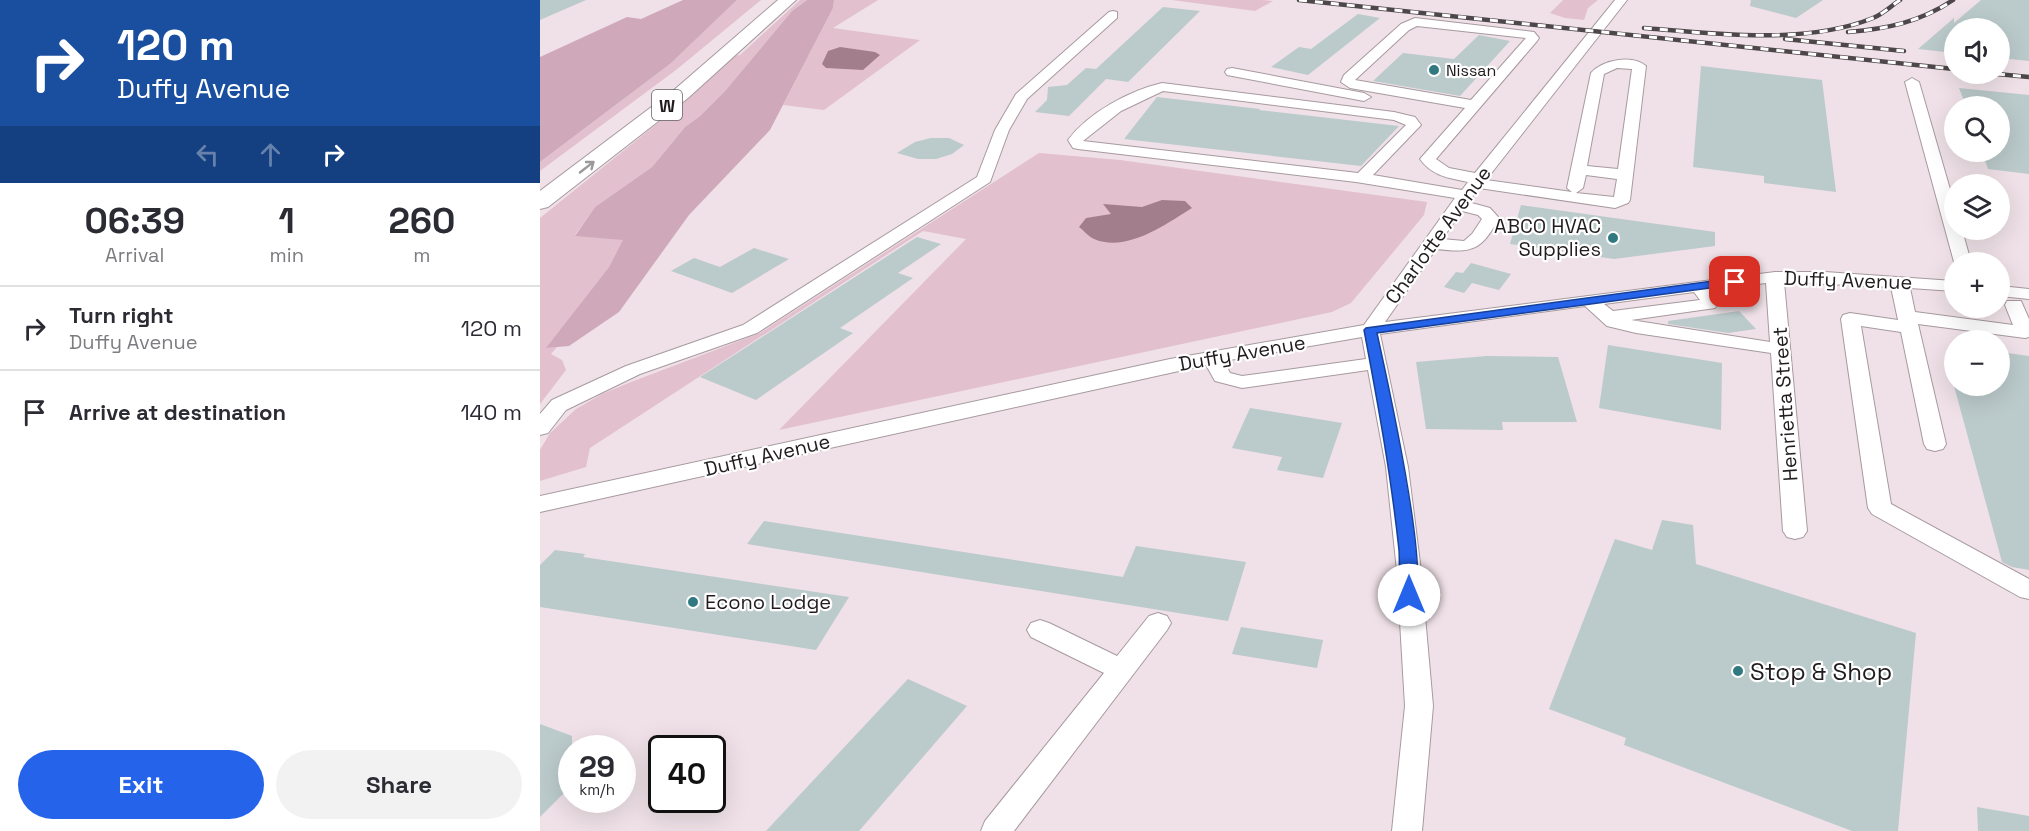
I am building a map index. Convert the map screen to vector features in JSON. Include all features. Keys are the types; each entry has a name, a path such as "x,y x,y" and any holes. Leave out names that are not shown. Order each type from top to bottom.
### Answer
{"highway":[{"name":"W","path":"540,182 687,70 770,0"},
{"name":"W","path":"540,202 681,94 788,0"}],"street":[{"name":"Charlotte Avenue","path":"1370,330 1470,190 1621,0"},
{"path":"540,428 552,411 569,400 633,370 750,328 984,179 1002,130 1022,97 1113,15"},
{"path":"1430,243 1466,247 1478,241 1491,218 1484,212 1470,190 1431,164 1428,159 1463,119 1533,38 1530,35 1415,22 1405,27 1349,78 1348,82 1355,85 1475,105"},
{"path":"1361,178 1414,125 1410,120 1383,114 1162,87 1150,90 1090,125 1075,140 1078,145 1361,178 1470,190 1615,203 1622,200 1639,66 1612,64 1603,67 1598,73 1575,188"},
{"path":"1232,72 1428,109 1463,119"},
{"path":"1912,82 1960,252"},
{"path":"1578,169 1625,175"},
{"name":"Duffy Avenue","path":"540,504 1004,401 1213,358 1370,330 1698,286 1775,278 1825,277 1944,285"},
{"name":"Henrietta Street","path":"1775,278 1795,531"},
{"path":"1899,281 1935,444"},
{"path":"1609,318 1708,304 1711,301 1698,286"},
{"path":"1589,300 1614,322 1781,349"},
{"path":"2021,300 2025,332 1850,319 1880,508 2029,590"},
{"path":"1370,330 1400,490 1409,571 1419,706 1407,831"},
{"path":"1213,358 1222,377 1242,382 1377,363"},
{"path":"996,831 1158,623"},
{"path":"1040,630 1122,670"}],"shaded area":[{"path":"683,0 737,0 670,64 540,162 540,57 627,17 641,19"},
{"path":"737,0 761,0 676,70 540,171 540,162 670,64"},
{"path":"800,0 807,0 792,11 725,91 700,116 685,127 652,167 595,207 575,235 624,239 609,267 547,348 557,347 551,354 562,360 566,370 540,404 540,218 674,110 731,56 740,55"},
{"path":"807,0 834,0 833,8 770,130 689,215 619,312 569,346 546,348 609,267 623,240 575,236 595,207 652,167 685,127 700,116 725,91 792,11"},
{"path":"834,0 878,0 833,28 920,40 824,110 783,105 833,8"},
{"path":"1172,0 1263,0 1273,1 1255,11"},
{"path":"1563,0 1598,0 1588,8 1584,20 1565,18 1550,13"},
{"path":"840,47 875,52 880,55 863,70 826,68 822,64 828,51"},
{"path":"1039,153 1120,160 1427,202 1424,215 1351,303 1332,312 779,430 966,239 923,231 590,448 586,467 540,481 540,450 550,433 576,409 602,394 631,382 760,333"},
{"path":"1162,200 1185,201 1192,208 1158,229 1133,240 1107,242 1094,239 1079,227 1086,218 1111,214 1103,204 1142,207"}],"building":[{"path":"540,0 586,0 540,20"},
{"path":"1751,0 1823,0 1796,18 1750,6"},
{"path":"1981,0 2029,0 2029,61 2010,59 2010,18 1960,18"},
{"path":"1163,7 1200,11 1128,82 1106,79 1069,116 1035,112 1047,100 1048,87 1067,85 1086,68 1096,69"},
{"path":"1358,14 1380,18 1308,75 1271,67 1299,47 1311,49"},
{"path":"1944,27 1944,52 1918,49"},
{"name":"Nissan","path":"1479,35 1510,41 1460,96 1373,81 1403,53 1454,59"},
{"path":"1701,66 1822,80 1836,192 1764,183 1764,176 1693,167"},
{"path":"1959,88 2029,95 2029,174 1988,169 1986,162 2010,162 2010,96 1962,96"},
{"path":"1157,97 1399,126 1361,166 1124,139"},
{"path":"931,138 949,138 964,145 952,154 936,159 918,159 897,153 915,142"},
{"name":"ABCO HVAC Supplies","path":"1521,205 1715,232 1715,246 1614,259 1510,244"},
{"path":"917,237 941,244 898,273 913,278 840,328 853,333 756,400 700,377"},
{"path":"754,248 789,259 732,293 671,271 694,258 720,267"},
{"path":"1471,263 1511,274 1499,290 1472,283 1464,293 1444,287 1456,272 1463,273"},
{"path":"1739,311 1756,329 1728,333 1668,324 1668,321"},
{"path":"1608,345 1722,363 1721,430 1599,408"},
{"path":"2010,353 2029,356 2029,570 2012,567 2002,562 1957,396 2010,396"},
{"path":"1487,356 1558,357 1577,422 1502,422 1503,430 1426,429 1416,362"},
{"path":"1250,408 1342,423 1323,478 1277,470 1282,457 1232,448"},
{"name":"Stop & Shop","path":"1662,520 1693,525 1696,564 1916,633 1898,831 1852,831 1624,745 1626,738 1549,709 1615,539 1652,550"},
{"path":"764,521 1123,577 1136,546 1246,562 1228,621 747,544"},
{"name":"Econo Lodge","path":"555,550 585,554 583,557 849,597 816,650 540,607 540,565"},
{"path":"1241,627 1323,640 1317,668 1232,654"},
{"path":"908,679 967,706 859,831 766,831"},
{"path":"540,724 569,735 558,735 558,799 540,817"},
{"path":"1977,807 2029,816 2029,831 1978,831"}],"railway":[{"path":"1299,0 1944,68"},
{"path":"1644,28 1730,35 1790,35 1819,32 1873,18 1900,0"},
{"path":"1848,32 1903,23 1928,14 1953,0"},
{"path":"1785,39 1904,51"},
{"path":"2010,75 2029,77"}],"place":[{"name":"Nissan","path":"1434,70"},
{"name":"ABCO HVAC Supplies","path":"1613,238"},
{"name":"Econo Lodge","path":"693,602"},
{"name":"Stop & Shop","path":"1738,671"}],"route":[{"path":"1409,595 1409,571 1397,467 1370,330 1735,282"}]}
